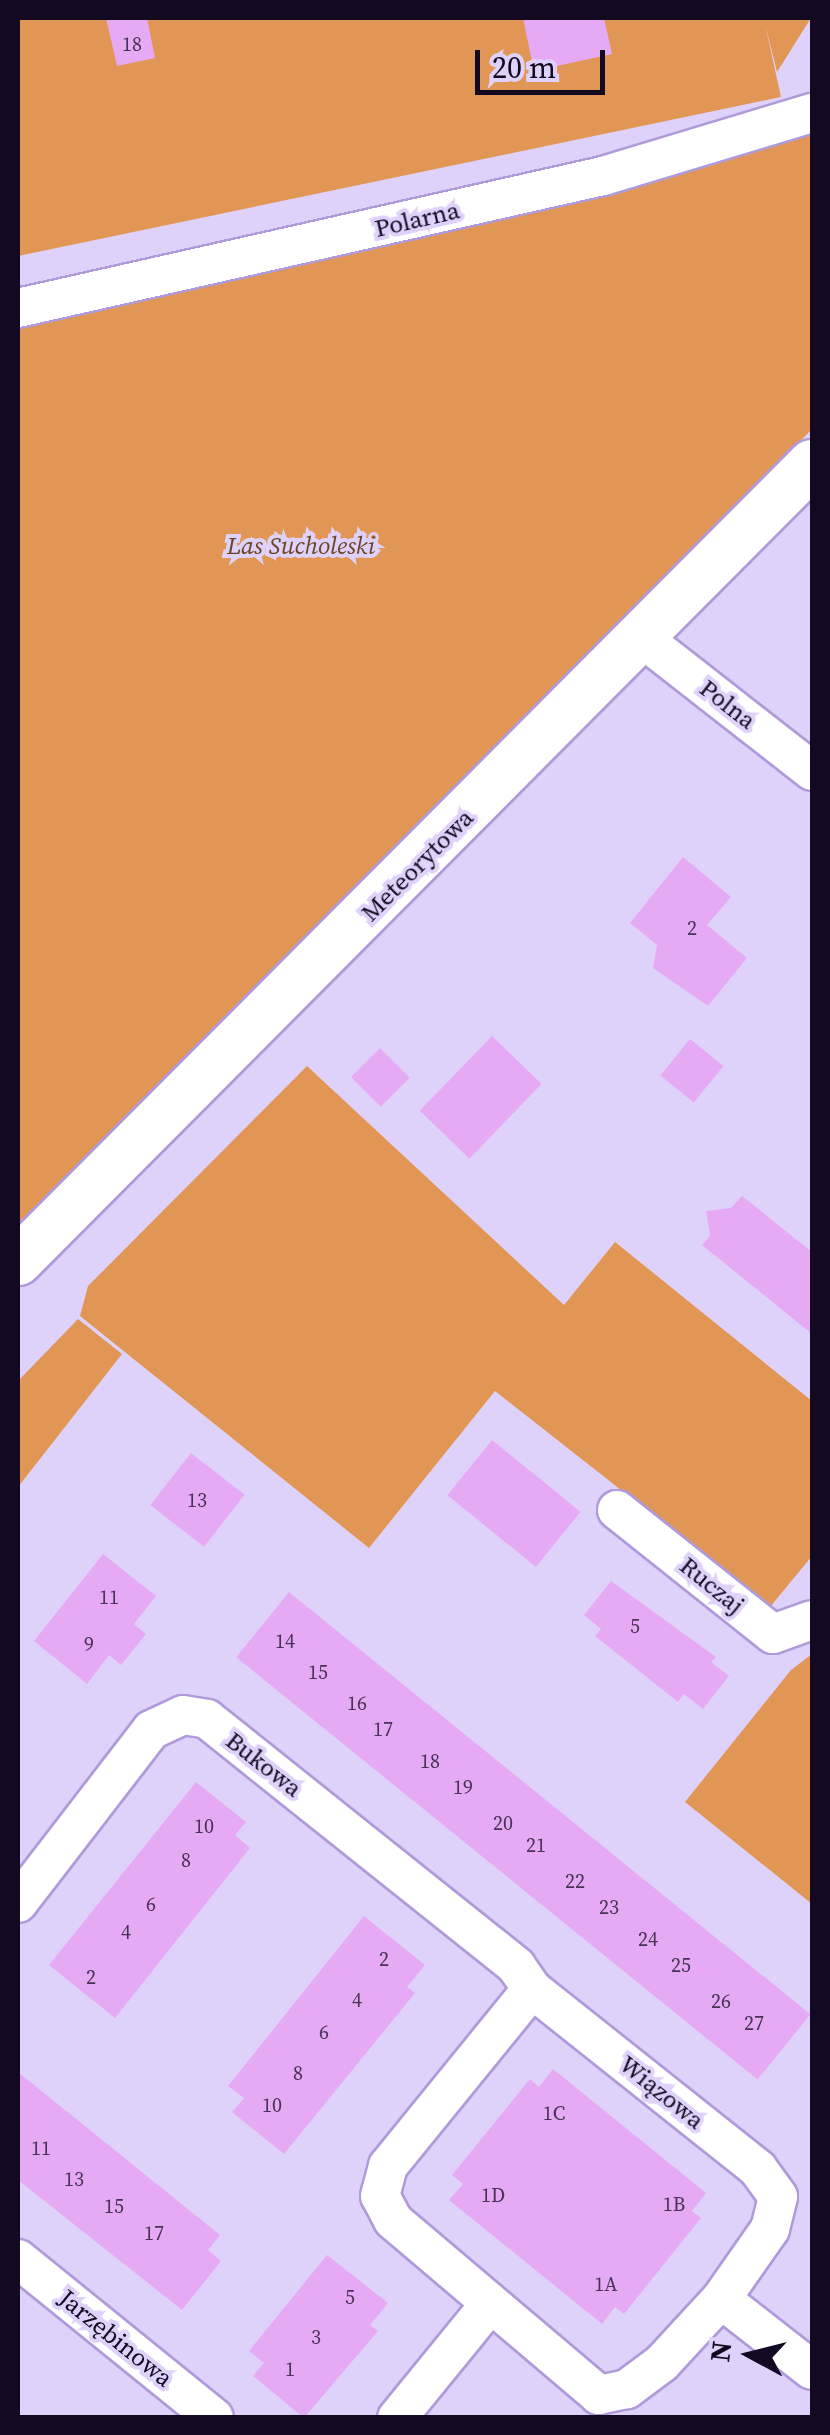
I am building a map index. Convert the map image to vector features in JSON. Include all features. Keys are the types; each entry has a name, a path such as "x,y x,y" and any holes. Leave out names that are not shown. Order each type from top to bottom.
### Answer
{"street":[{"name":"Polarna","path":"18,308 603,176 812,113"},
{"name":"Meteorytowa","path":"18,1261 812,464"},
{"name":"Polna","path":"642,638 812,772"},
{"name":"Ruczaj","path":"617,1510 773,1634 812,1620"},
{"name":"Bukowa","path":"18,1902 151,1730 183,1714 207,1719 516,1966 532,1990"},
{"name":"Wiązowa","path":"532,1990 758,2170 778,2197 770,2229 721,2299 662,2363 627,2390 600,2396 393,2220 380,2196 388,2166 532,1990"},
{"name":"Jarzębinowa","path":"18,2259 214,2418"},
{"path":"721,2299 812,2370"},
{"path":"398,2418 488,2304"}],"green space":[{"path":"18,18 811,18 777,72 765,24 781,97 18,256"},
{"name":"Las Sucholeski","path":"812,134 812,429 225,1028 18,1223 18,314 606,189"},
{"path":"307,1066 564,1305 615,1242 812,1401 812,1556 770,1607 495,1391 369,1548 80,1316 88,1286"},
{"path":"78,1319 122,1354 18,1487 18,1381"},
{"path":"812,1654 812,1904 685,1802 791,1670"}],"building":[{"path":"106,18 147,18 155,58 117,66"},
{"path":"523,18 604,18 612,54 534,71"},
{"path":"683,857 731,897 707,925 747,958 708,1006 653,968 657,945 630,923"},
{"path":"492,1036 542,1084 469,1159 420,1111"},
{"path":"690,1039 723,1066 694,1103 660,1076"},
{"path":"380,1048 410,1078 381,1107 351,1077"},
{"path":"742,1196 812,1252 812,1334 702,1245 710,1236 706,1211 731,1208"},
{"path":"492,1440 581,1512 536,1567 447,1495"},
{"path":"191,1453 245,1495 204,1547 150,1505"},
{"path":"103,1554 156,1596 134,1624 146,1634 121,1665 109,1655 87,1684 34,1641"},
{"path":"611,1581 716,1657 711,1662 729,1676 703,1709 684,1694 678,1702 595,1636 601,1629 584,1615"},
{"path":"289,1592 810,2014 758,2080 236,1657"},
{"path":"196,1782 246,1822 235,1835 250,1848 115,2018 49,1965"},
{"path":"364,1916 425,1965 407,1987 415,1993 284,2154 232,2112 244,2098 228,2086"},
{"path":"553,2069 706,2193 692,2211 701,2218 624,2314 615,2307 602,2324 449,2200 463,2184 452,2175 530,2079 539,2087"},
{"path":"18,2072 220,2235 208,2250 221,2261 182,2310 18,2180"},
{"path":"327,2255 388,2303 370,2325 378,2331 304,2418 253,2376 264,2363 249,2351"}]}
